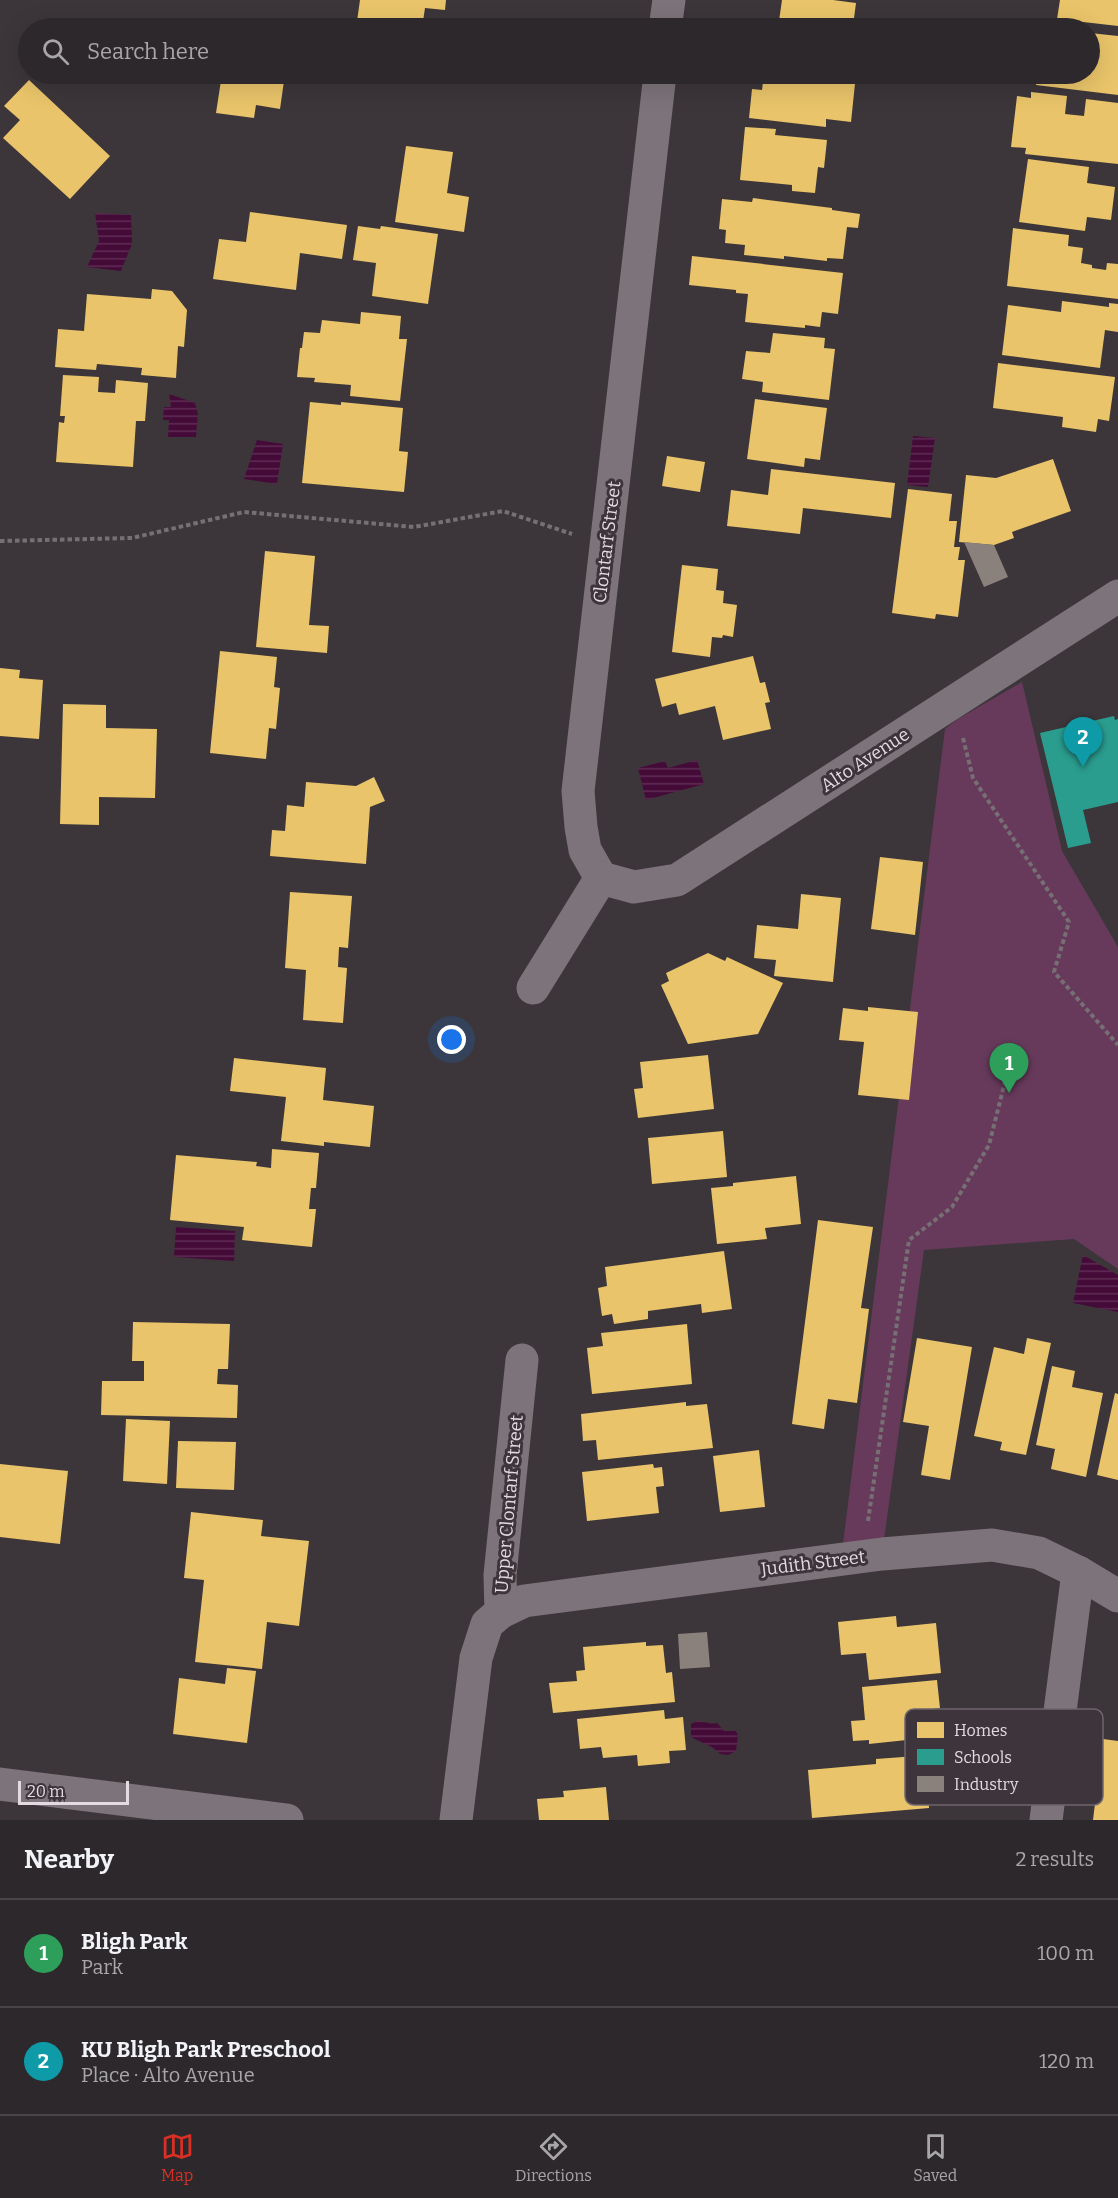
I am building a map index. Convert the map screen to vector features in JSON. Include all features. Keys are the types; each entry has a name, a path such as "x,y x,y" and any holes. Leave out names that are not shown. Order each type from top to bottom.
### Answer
{"street":[{"path":"666,18 669,0"},
{"name":"Clontarf Street","path":"601,878 585,850 580,827 578,791 659,84"},
{"name":"Alto Avenue","path":"601,878 634,887 677,880 1118,596"},
{"path":"533,988 601,878"},
{"name":"Upper Clontarf Street","path":"456,1820 476,1658 487,1624 501,1612 500,1575 522,1360"},
{"name":"Judith Street","path":"501,1612 524,1601 863,1557 992,1545 1039,1554 1078,1572 1118,1596"},
{"path":"1060,1709 1078,1572"},
{"path":"0,1785 287,1820"},
{"path":"1046,1820 1048,1805"}],"path":[{"path":"0,541 132,538 244,512 414,527 503,511 606,545"},
{"path":"961,729 974,778 1069,922 1054,972 1118,1045"},
{"path":"863,1557 909,1240 952,1208 988,1145 1012,1054"}],"shaded area":[{"path":"95,213 131,215 132,244 121,271 87,267 99,241"},
{"path":"169,394 195,403 198,414 196,437 168,437 169,420 163,420 164,407 171,407"},
{"path":"913,436 935,438 928,487 907,485"},
{"path":"257,440 283,444 277,484 244,479"},
{"path":"1022,682 1062,851 1118,947 1118,1269 1074,1239 924,1250 882,1554 841,1560 945,729"},
{"path":"697,760 704,784 646,800 638,768 665,761 668,768"},
{"path":"176,1227 235,1231 234,1261 174,1257"},
{"path":"1083,1255 1118,1275 1118,1312 1073,1303"},
{"path":"697,1721 717,1723 724,1731 736,1731 738,1736 736,1751 728,1755 720,1754 710,1746 691,1737 691,1724"}],"building: Homes":[{"path":"360,0 446,0 445,10 425,8 424,18 357,18"},
{"path":"782,0 833,0 856,3 854,18 779,18"},
{"path":"1060,0 1118,0 1118,26 1100,24 1100,18 1057,18"},
{"path":"1100,34 1118,36 1118,95 1036,85 1100,84"},
{"path":"25,84 33,84 110,156 70,199 3,138 20,120 4,106"},
{"path":"220,84 284,84 280,109 256,105 254,118 216,113"},
{"path":"763,84 855,84 851,122 826,119 826,127 749,118 752,89 762,90"},
{"path":"1031,92 1067,96 1065,114 1084,116 1086,99 1118,103 1118,164 1025,154 1026,148 1011,147 1017,96 1031,98"},
{"path":"745,127 776,129 775,135 827,140 824,168 818,167 815,193 792,191 792,185 740,180"},
{"path":"406,146 453,152 447,193 469,197 464,232 395,222"},
{"path":"1028,159 1089,167 1087,183 1115,187 1111,220 1087,217 1085,231 1019,222"},
{"path":"753,198 860,214 858,228 847,227 843,259 827,258 827,261 784,256 784,259 744,255 745,245 725,243 726,230 719,229 722,199 752,202"},
{"path":"250,212 347,225 342,259 300,253 296,290 213,279 219,239 246,242"},
{"path":"358,226 380,229 381,226 438,234 428,304 372,296 376,263 353,260"},
{"path":"1013,228 1069,235 1068,246 1083,248 1081,263 1092,265 1092,268 1106,270 1107,263 1118,264 1118,299 1007,286"},
{"path":"692,256 843,273 838,314 822,312 820,327 805,325 805,328 745,322 748,294 736,293 736,290 689,285"},
{"path":"152,289 172,291 187,310 184,347 178,346 176,378 141,375 142,368 97,364 96,370 55,367 58,329 84,331 87,294 151,299"},
{"path":"1062,301 1109,307 1109,303 1118,304 1118,332 1105,330 1100,368 1002,355 1008,305 1061,312"},
{"path":"361,312 401,316 399,339 407,339 400,401 350,396 351,385 314,382 315,378 297,377 304,332 320,333 322,320 360,324"},
{"path":"773,333 825,338 824,348 835,349 829,400 762,392 763,382 742,379 746,351 770,353"},
{"path":"998,363 1115,377 1109,421 1098,419 1096,432 1062,427 1063,417 993,408"},
{"path":"63,375 99,377 98,392 115,393 116,380 148,383 145,421 136,421 133,467 56,462 59,422 64,423 65,416 60,416"},
{"path":"755,399 827,408 820,460 805,458 804,467 747,459"},
{"path":"310,402 341,405 341,402 403,408 399,451 408,452 404,492 302,483"},
{"path":"667,456 705,462 700,492 662,486"},
{"path":"1053,459 1071,511 1012,532 1014,538 994,545 959,542 966,475 996,478"},
{"path":"771,469 895,483 891,518 803,508 800,534 727,526 731,490 768,495"},
{"path":"908,489 952,494 949,521 957,521 954,547 960,547 958,560 965,560 958,617 936,614 935,619 892,613"},
{"path":"265,551 315,556 309,625 329,626 327,653 256,647"},
{"path":"682,565 718,569 716,590 724,591 723,603 737,605 733,637 723,635 722,638 712,637 710,657 672,652"},
{"path":"220,651 277,657 274,687 280,688 276,729 269,728 266,759 210,753"},
{"path":"753,656 760,683 765,682 770,702 765,703 771,729 723,740 715,706 679,715 676,703 662,707 655,679"},
{"path":"0,668 20,670 19,678 43,680 39,739 0,736"},
{"path":"63,704 106,705 106,728 157,729 155,798 99,797 99,825 60,824"},
{"path":"374,777 385,801 370,807 366,864 270,856 272,830 285,831 287,805 304,807 306,782 356,786"},
{"path":"880,857 923,862 915,935 871,929"},
{"path":"290,892 352,896 348,948 339,947 338,967 347,968 343,1023 303,1020 306,970 285,968"},
{"path":"801,894 841,898 833,982 774,976 776,960 754,958 757,925 798,929"},
{"path":"708,953 725,961 727,957 783,983 758,1034 688,1044 661,985 669,981 666,973"},
{"path":"868,1007 918,1012 909,1100 858,1095 864,1042 839,1040 843,1008 868,1011"},
{"path":"708,1055 714,1109 638,1118 634,1089 643,1088 640,1062"},
{"path":"234,1058 326,1068 323,1100 374,1106 370,1147 324,1142 324,1146 281,1141 286,1097 230,1091"},
{"path":"723,1131 727,1177 652,1184 648,1138"},
{"path":"272,1149 319,1153 316,1188 311,1188 309,1209 316,1209 312,1247 242,1240 244,1227 170,1220 176,1155 257,1162 256,1166 271,1168"},
{"path":"796,1176 801,1224 765,1228 767,1239 717,1244 711,1188 733,1186 733,1183"},
{"path":"818,1220 873,1227 861,1308 869,1309 857,1403 828,1399 824,1429 792,1424"},
{"path":"724,1251 732,1309 702,1313 701,1304 648,1311 648,1319 614,1324 612,1314 602,1316 598,1288 607,1286 605,1267"},
{"path":"133,1322 230,1324 228,1369 218,1369 217,1384 238,1385 237,1418 101,1415 102,1381 144,1381 144,1361 132,1361"},
{"path":"687,1324 692,1384 592,1394 587,1348 603,1346 601,1333"},
{"path":"917,1338 972,1347 950,1480 921,1475 929,1426 903,1422"},
{"path":"1027,1338 1051,1343 1026,1455 1000,1450 1002,1442 974,1436 994,1347 1024,1354"},
{"path":"1052,1366 1075,1371 1072,1387 1103,1393 1086,1477 1051,1469 1055,1449 1036,1445"},
{"path":"1115,1393 1118,1394 1118,1480 1097,1475"},
{"path":"686,1402 686,1406 707,1404 713,1448 598,1460 596,1440 583,1441 581,1414"},
{"path":"126,1419 170,1421 167,1484 123,1481"},
{"path":"178,1441 236,1442 234,1490 176,1488"},
{"path":"759,1450 765,1507 720,1512 713,1456"},
{"path":"0,1464 68,1471 60,1544 0,1537"},
{"path":"653,1464 654,1468 662,1467 664,1486 656,1487 659,1513 587,1521 582,1472"},
{"path":"191,1512 263,1520 261,1536 309,1541 299,1626 267,1622 262,1669 195,1662 204,1580 184,1578"},
{"path":"896,1616 897,1627 936,1623 941,1673 869,1680 866,1653 841,1655 838,1622"},
{"path":"646,1642 646,1646 663,1645 666,1673 672,1672 675,1702 553,1713 549,1683 577,1681 576,1671 585,1670 583,1647"},
{"path":"227,1668 256,1671 247,1743 173,1734 179,1678 225,1684"},
{"path":"937,1680 940,1708 905,1709 905,1740 869,1744 869,1740 853,1741 851,1721 865,1720 862,1687"},
{"path":"664,1710 665,1719 683,1717 686,1750 669,1751 670,1763 638,1766 637,1755 603,1758 601,1747 580,1749 577,1719"},
{"path":"1103,1739 1118,1741 1118,1820 1093,1820 1095,1805 1103,1805"},
{"path":"905,1757 905,1805 929,1805 929,1808 812,1818 808,1770 876,1764 876,1759"},
{"path":"606,1787 609,1820 539,1820 537,1799 564,1797 563,1791"}],"building: Schools":[{"path":"1114,716 1115,720 1118,719 1118,802 1083,810 1091,843 1068,848 1040,733"}],"building: Industry":[{"path":"964,542 994,545 1008,577 984,587"},
{"path":"707,1632 710,1667 680,1669 678,1634"}],"place":[{"name":"KU Bligh Park Preschool","path":"1083,767"},
{"name":"Bligh Park","path":"1009,1093"}]}
